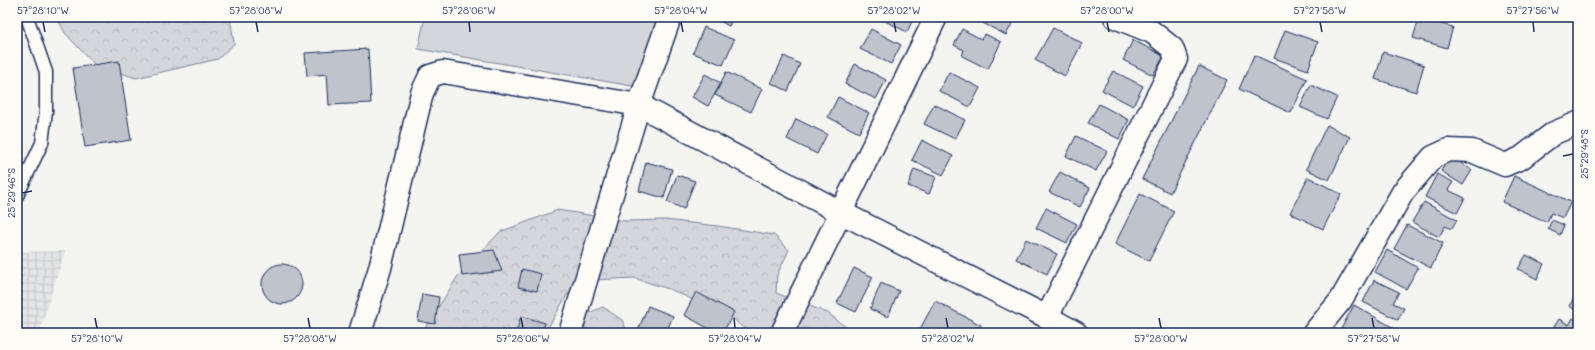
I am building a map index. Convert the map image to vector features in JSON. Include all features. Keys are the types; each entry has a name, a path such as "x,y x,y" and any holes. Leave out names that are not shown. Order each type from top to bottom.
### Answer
{"street":[{"path":"570,333 638,105 670,17"},
{"path":"782,333 936,17"},
{"path":"1047,317 1176,60 1172,48 1155,25 1115,17"},
{"path":"360,333 380,268 422,93 430,76 444,72 638,105 840,212 1076,333"},
{"path":"1314,333 1341,300 1403,192 1433,158 1448,150 1472,151 1505,166 1521,158 1554,133 1578,123"}],"lane":[{"path":"17,196 42,143 46,111 46,72 27,17"}],"shaded area":[{"path":"65,251 39,333 17,333 17,252"}],"green space":[{"path":"57,17 230,17 234,44 218,59 136,78 94,64 65,33"},
{"path":"425,17 661,17 638,87 418,49"},
{"path":"558,210 625,221 665,220 718,226 774,235 789,250 777,275 776,293 828,313 853,333 749,333 732,318 672,290 634,278 593,280 567,295 545,333 422,333 458,276 500,232"},
{"path":"603,307 622,320 628,333 571,333 579,317"}],"building":[{"path":"712,17 733,17 729,26"},
{"path":"877,17 914,17 907,32"},
{"path":"977,17 1016,17 1006,35 975,19"},
{"path":"1419,18 1453,27 1447,48 1413,38"},
{"path":"704,27 734,40 723,65 693,53"},
{"path":"1053,28 1082,43 1065,76 1035,60"},
{"path":"871,29 901,45 891,64 860,49"},
{"path":"962,29 981,39 985,34 1001,42 988,69 962,56 964,50 954,45"},
{"path":"1285,30 1318,42 1308,70 1274,58"},
{"path":"1133,40 1164,56 1153,75 1123,60"},
{"path":"368,49 371,103 329,105 327,74 307,76 305,53"},
{"path":"1383,52 1424,65 1416,92 1375,79"},
{"path":"1254,55 1307,79 1291,113 1239,89"},
{"path":"784,56 800,64 788,91 771,83"},
{"path":"119,61 131,140 85,147 73,68"},
{"path":"855,64 886,80 876,99 845,84"},
{"path":"1199,66 1227,80 1170,193 1142,179"},
{"path":"1113,71 1143,86 1133,106 1102,90"},
{"path":"726,72 762,89 751,112 715,95"},
{"path":"949,72 980,88 970,107 939,91"},
{"path":"705,74 721,83 708,106 692,97"},
{"path":"1311,85 1337,97 1327,119 1300,107"},
{"path":"838,97 869,113 859,133 828,117"},
{"path":"934,104 965,120 955,139 924,124"},
{"path":"1099,104 1129,120 1119,139 1088,123"},
{"path":"796,119 827,134 817,154 787,139"},
{"path":"1327,125 1350,137 1329,180 1306,169"},
{"path":"1076,136 1107,151 1096,171 1066,156"},
{"path":"922,140 953,156 943,175 912,160"},
{"path":"1450,156 1472,170 1463,185 1441,171"},
{"path":"646,162 672,169 664,198 639,191"},
{"path":"914,169 936,177 929,194 908,186"},
{"path":"1060,172 1090,188 1080,207 1049,192"},
{"path":"1437,174 1453,182 1448,190 1465,198 1457,213 1425,197"},
{"path":"677,175 695,181 684,209 667,202"},
{"path":"1514,176 1571,202 1563,218 1551,213 1547,222 1502,202"},
{"path":"1308,177 1341,194 1323,229 1290,213"},
{"path":"1140,194 1174,211 1149,261 1115,244"},
{"path":"1424,202 1457,220 1451,229 1445,226 1439,237 1412,222"},
{"path":"1046,208 1077,224 1067,243 1036,228"},
{"path":"1552,220 1564,225 1560,235 1548,229"},
{"path":"1407,225 1443,243 1431,268 1394,249"},
{"path":"1026,239 1057,254 1047,274 1016,259"},
{"path":"494,250 502,271 462,276 459,254"},
{"path":"1387,250 1418,268 1406,289 1375,272"},
{"path":"1526,255 1544,264 1537,279 1518,269"},
{"path":"282,264 290,266 296,270 300,276 302,284 300,292 296,298 290,302 282,304 274,302 268,298 264,292 262,284 264,276 268,270 274,266"},
{"path":"854,268 873,277 856,312 837,303"},
{"path":"522,269 541,274 537,291 518,287"},
{"path":"1374,280 1399,292 1393,303 1404,308 1398,320 1363,302"},
{"path":"881,283 899,291 888,317 870,309"},
{"path":"696,292 734,312 723,333 717,333 684,315"},
{"path":"1578,292 1578,311 1569,306"},
{"path":"422,294 439,297 435,324 418,321"},
{"path":"935,301 981,325 976,333 918,333"},
{"path":"1354,305 1394,328 1391,333 1348,333 1341,329"},
{"path":"648,306 673,316 666,333 637,333"},
{"path":"521,316 545,323 542,333 516,333"},
{"path":"1573,318 1578,321 1578,333 1556,333 1552,330 1559,319 1569,325"}]}
